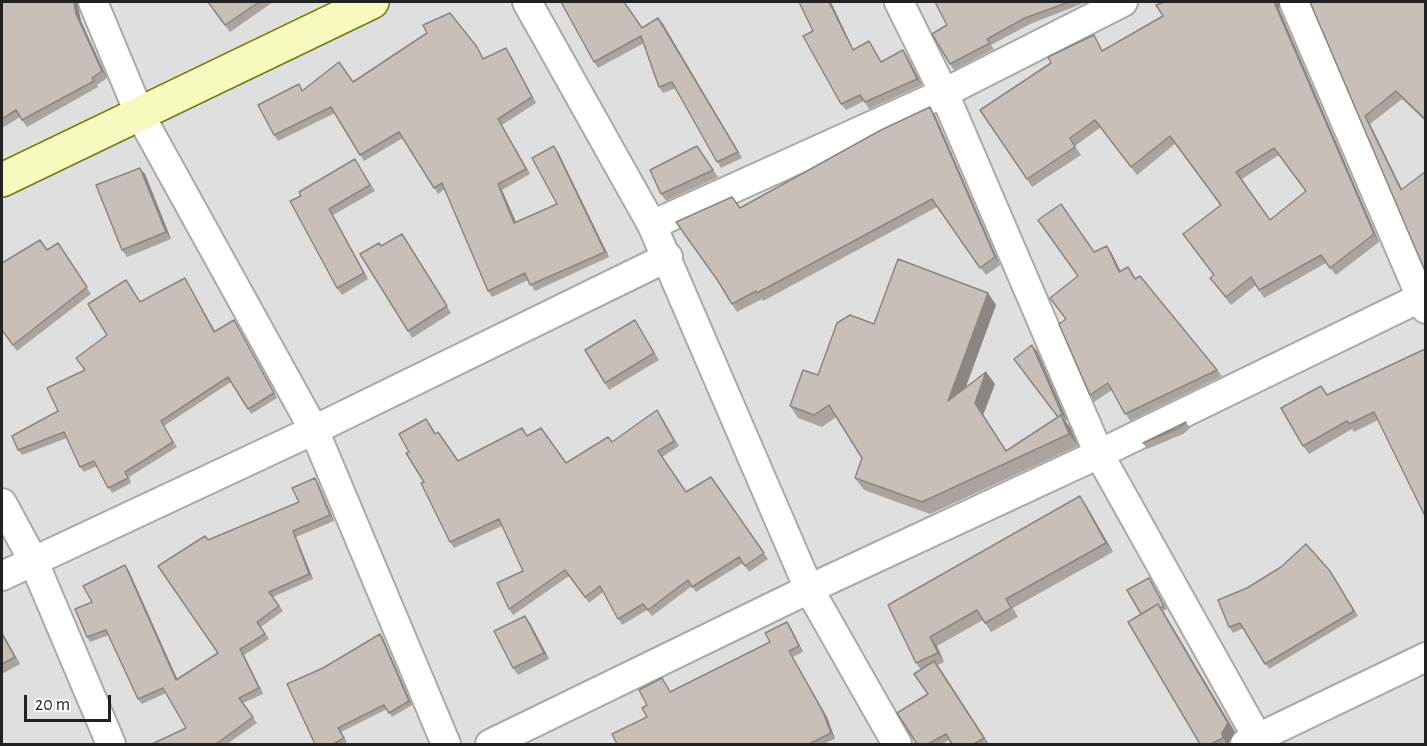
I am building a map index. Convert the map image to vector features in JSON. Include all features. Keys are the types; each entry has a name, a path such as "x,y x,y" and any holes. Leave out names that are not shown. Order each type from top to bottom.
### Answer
{"street":[{"path":"93,2 140,115 314,430 446,744"},
{"path":"2,180 372,2"},
{"path":"527,2 668,257 809,589 897,744"},
{"path":"899,2 944,93 1099,454 1255,742 1425,657"},
{"path":"652,225 944,93 1123,2"},
{"path":"490,744 809,589 1423,301 1294,2"},
{"path":"2,576 314,430 668,257"},
{"path":"2,503 33,560 111,744"}],"shaded area":[{"path":"2,2 1425,2 1425,744 2,744"}],"building":[{"path":"2,2 74,2 76,14 102,71 92,78 94,81 22,120 16,110 2,119"},
{"path":"208,2 259,2 225,25"},
{"path":"561,2 624,2 642,28 658,18 738,152 717,162 672,82 659,87 641,36 594,62"},
{"path":"799,2 829,2 853,50 869,41 881,62 903,50 917,79 865,102 860,95 841,104 803,36 813,31"},
{"path":"935,2 1069,2 1025,18 987,39 990,43 950,64 932,34 947,25"},
{"path":"1164,2 1274,2 1374,234 1330,268 1321,255 1259,290 1251,277 1226,297 1210,278 1214,275 1183,234 1221,205 1170,136 1131,167 1095,120 1070,138 1075,147 1027,179 980,110 1051,63 1048,57 1094,35 1102,51 1163,16 1156,5","holes":["1274,148 1306,191 1270,220 1236,172"]},
{"path":"1310,2 1425,2 1425,119 1396,91 1365,116 1401,190 1425,172 1425,271"},
{"path":"450,13 477,47 483,59 506,48 532,97 498,119 526,169 498,184 514,223 557,204 532,158 554,146 605,252 530,285 525,273 488,291 442,183 434,188 399,132 360,155 331,107 274,135 258,105 299,84 302,91 339,62 353,82 427,33 423,25"},
{"path":"930,107 995,257 980,268 932,199 757,293 756,291 732,304 676,222 732,197 740,208 881,130"},
{"path":"697,146 713,170 661,194 650,170"},
{"path":"355,159 370,185 329,209 364,273 337,288 290,201 301,196 299,192"},
{"path":"140,168 166,232 122,250 96,185"},
{"path":"1061,204 1094,252 1107,246 1119,272 1128,267 1135,279 1140,276 1217,370 1125,414 1108,383 1090,395 1059,324 1066,319 1050,298 1078,276 1038,220"},
{"path":"402,234 447,306 408,331 360,254 379,243 381,246"},
{"path":"40,240 47,250 58,243 87,287 13,345 2,330 2,263"},
{"path":"898,259 988,293 948,401 986,372 975,403 1006,451 1061,415 1069,434 922,502 855,478 862,458 829,405 814,415 790,406 803,370 818,375 837,323 850,315 874,324"},
{"path":"185,278 214,332 234,320 274,393 248,409 228,377 161,421 173,442 125,472 128,478 108,488 94,461 80,467 64,432 18,450 12,436 58,411 47,388 85,370 76,358 107,335 88,304 126,280 140,302"},
{"path":"635,320 654,353 605,383 585,350"},
{"path":"1032,345 1062,414 1058,417 1014,359"},
{"path":"1425,349 1425,516 1374,412 1349,424 1347,421 1303,446 1281,408 1321,386 1327,395"},
{"path":"657,410 674,441 658,451 686,492 711,477 764,553 745,566 739,557 692,587 688,580 648,610 643,604 618,619 600,586 585,597 565,570 509,609 497,583 523,571 499,519 450,542 421,483 424,482 406,453 409,452 399,434 426,419 435,434 438,432 458,461 522,428 527,436 541,428 566,463 608,437 612,442"},
{"path":"1186,422 1179,428 1143,443"},
{"path":"315,478 330,515 293,531 309,574 269,592 279,606 257,622 265,634 240,649 259,688 239,698 253,717 216,744 152,744 186,728 163,688 138,699 106,630 87,637 75,609 92,602 83,586 125,565 176,680 218,653 158,566 205,536 208,540 299,502 292,488"},
{"path":"1080,496 1106,543 1006,599 1011,608 985,623 977,610 930,637 938,653 916,663 888,605"},
{"path":"1306,544 1330,571 1354,611 1265,664 1240,623 1229,627 1218,600 1247,588 1281,567"},
{"path":"1149,578 1164,606 1160,608 1158,604 1141,614 1127,590"},
{"path":"1158,604 1228,723 1222,733 1223,738 1211,744 1200,744 1128,622"},
{"path":"525,616 544,653 513,668 494,631"},
{"path":"787,622 799,646 789,651 823,712 831,733 809,744 617,744 612,734 647,717 642,708 647,705 639,690 662,678 670,692 770,642 765,633"},
{"path":"2,634 15,657 2,664"},
{"path":"380,634 409,701 389,713 384,705 338,728 344,738 333,744 315,744 287,684 323,668"},
{"path":"934,661 984,738 974,744 952,744 946,734 928,744 917,744 897,713 928,694 914,674"}]}
